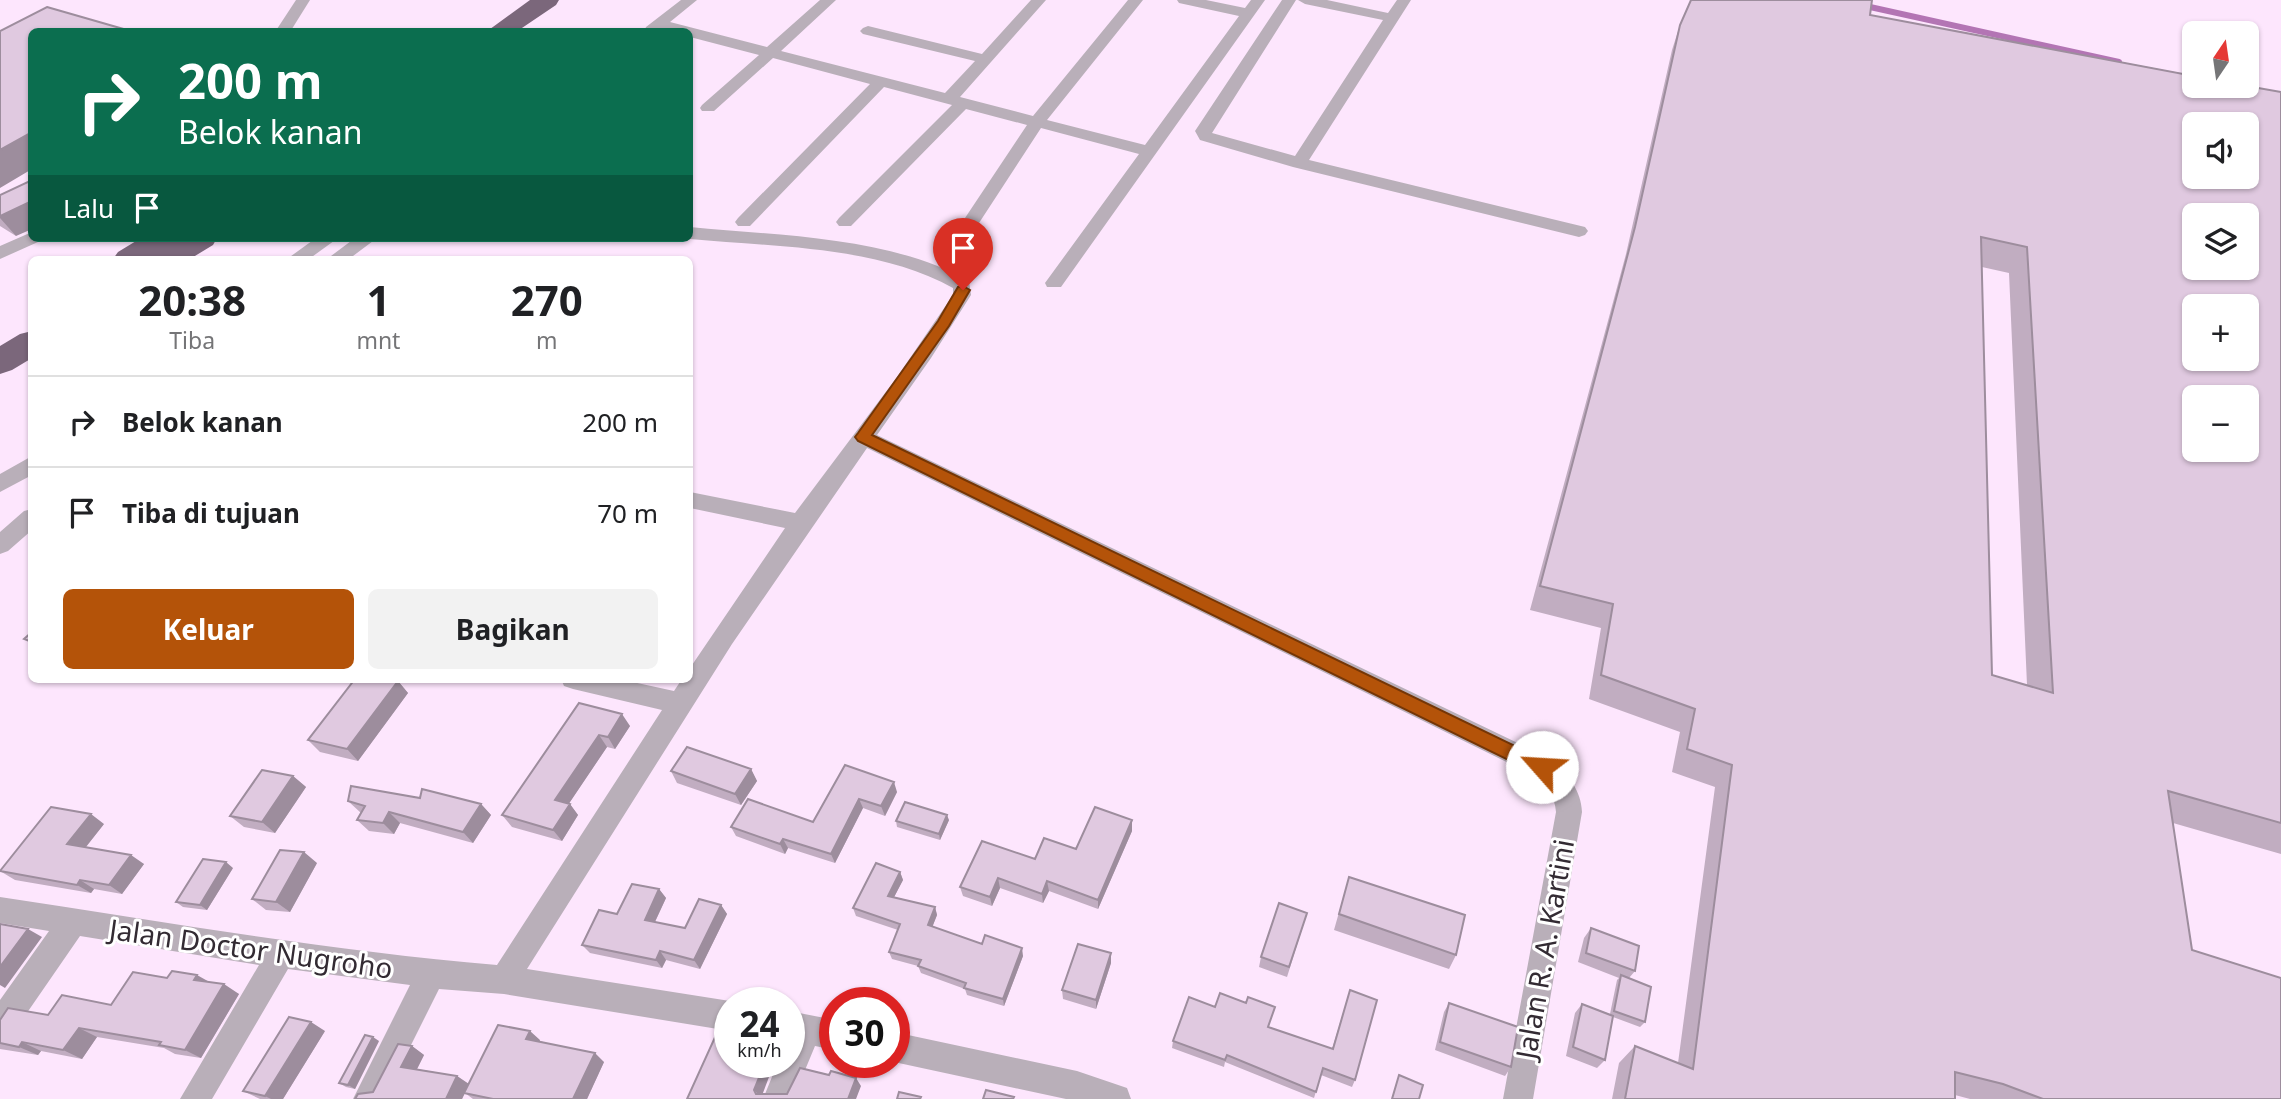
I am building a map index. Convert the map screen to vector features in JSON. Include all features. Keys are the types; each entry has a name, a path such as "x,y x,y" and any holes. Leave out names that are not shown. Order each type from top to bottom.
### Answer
{"highway":[{"path":"506,28 557,3"},
{"path":"533,28 557,3"},
{"path":"133,256 156,242"},
{"path":"173,256 196,242"},
{"path":"0,336 28,320"},
{"path":"0,362 28,344"}],"street":[{"path":"285,28 303,0"},
{"path":"654,28 690,0"},
{"path":"708,108 829,0"},
{"path":"845,222 957,100 985,59 1039,0"},
{"path":"958,242 1038,121 1136,0"},
{"path":"1184,0 1253,7"},
{"path":"1289,0 1203,131 1212,139 1299,163 1579,231"},
{"path":"1305,0 1393,18"},
{"path":"1299,163 1404,0"},
{"path":"1054,283 1253,7"},
{"path":"869,32 985,59"},
{"path":"693,36 772,52 1148,151"},
{"path":"744,222 882,80"},
{"path":"693,233 835,249 911,263 951,276 962,285 962,295 958,303 801,523 693,682"},
{"path":"0,253 28,240"},
{"path":"301,256 323,242"},
{"path":"341,256 362,242"},
{"name":"Jalan R. A. Kartini","path":"863,437 1542,767 1560,784 1570,800 1569,812 1518,1099"},
{"path":"0,484 28,466"},
{"path":"693,501 801,523"},
{"path":"0,545 28,520"},
{"path":"591,683 679,703"},
{"path":"693,683 504,980 714,1013"},
{"name":"Jalan Doctor Nugroho","path":"0,910 281,954 431,974 504,980"},
{"path":"0,1025 72,923"},
{"path":"195,1099 281,954"},
{"path":"368,1099 431,974"},
{"path":"778,1099 810,1030"},
{"path":"910,1050 1077,1086 1116,1099"}],"building":[{"path":"1691,0 1872,0 1870,15 2182,74 2182,98 2259,98 2259,88 2281,92 2281,823 2168,791 2192,950 2281,978 2281,1099 2043,1099 2003,1084 1955,1072 1955,1099 1625,1099 1635,1046 1693,1069 1732,765 1687,749 1695,709 1601,675 1613,604 1540,586 1635,227 1680,25","holes":["1981,237 2027,247 2053,693 1992,675"]},
{"path":"47,7 120,28 28,28 28,134 0,150 0,31"},
{"path":"28,182 28,203 0,216 0,195"},
{"path":"352,683 396,683 347,749 308,740"},
{"path":"579,703 622,714 608,737 599,735 555,800 570,804 553,830 502,815"},
{"path":"687,747 751,769 735,794 671,771"},
{"path":"845,765 894,782 881,806 859,799 831,854 783,839 780,844 731,827 748,799 813,822"},
{"path":"262,770 293,776 262,822 230,816"},
{"path":"351,786 420,798 422,789 481,804 463,832 389,812 383,823 357,820 365,806 348,801"},
{"path":"905,802 947,815 939,834 896,821"},
{"path":"51,807 91,814 67,844 131,855 109,885 80,880 77,885 0,871"},
{"path":"1095,807 1132,820 1098,900 1047,881 1042,894 998,878 990,897 960,887 982,841 1035,859 1044,838 1076,849"},
{"path":"280,850 304,852 276,902 252,899"},
{"path":"203,859 226,862 200,905 176,902"},
{"path":"876,863 900,872 888,896 935,907 928,925 982,944 985,935 1022,948 1003,999 964,988 966,983 918,966 921,960 889,952 900,924 853,908"},
{"path":"1349,877 1465,915 1456,955 1339,914"},
{"path":"632,884 659,889 645,920 685,928 699,899 721,905 694,960 660,951 656,960 582,945 599,910 617,914"},
{"path":"1279,903 1307,913 1289,967 1261,957"},
{"path":"0,924 28,929 0,967"},
{"path":"1591,928 1639,946 1635,971 1586,953"},
{"path":"1078,944 1111,953 1096,1000 1062,990"},
{"path":"172,971 197,975 194,980 224,984 185,1050 159,1045 161,1042 79,1028 63,1050 22,1042 19,1047 0,1043 0,1020 8,1008 48,1015 62,995 111,1005 133,972 167,978"},
{"path":"1621,975 1651,987 1645,1022 1614,1011"},
{"path":"1350,990 1377,1000 1355,1080 1323,1068 1316,1092 1227,1055 1225,1060 1173,1041 1189,997 1215,1007 1220,993 1246,1003 1248,997 1275,1007 1268,1027 1333,1049"},
{"path":"1449,1003 1518,1027 1511,1067 1440,1042"},
{"path":"1582,1004 1613,1016 1605,1060 1573,1047"},
{"path":"289,1017 311,1022 265,1096 243,1091"},
{"path":"498,1025 530,1031 526,1039 595,1053 573,1099 493,1099 464,1093"},
{"path":"365,1035 373,1037 348,1085 339,1083"},
{"path":"714,1039 714,1078 759,1078 754,1090 756,1094 787,1094 795,1078 805,1078 805,1069 819,1073 819,1078 856,1078 848,1099 687,1099"},
{"path":"398,1044 412,1046 401,1067 457,1076 446,1099 355,1099 358,1094 373,1092"},
{"path":"1399,1075 1423,1085 1419,1099 1392,1099"},
{"path":"986,1090 1014,1097 983,1099"},
{"path":"899,1092 921,1097 897,1099"}],"waterway":[{"path":"1861,5 2119,62"}],"route":[{"path":"963,290 944,323 863,437 1542,767"}]}
